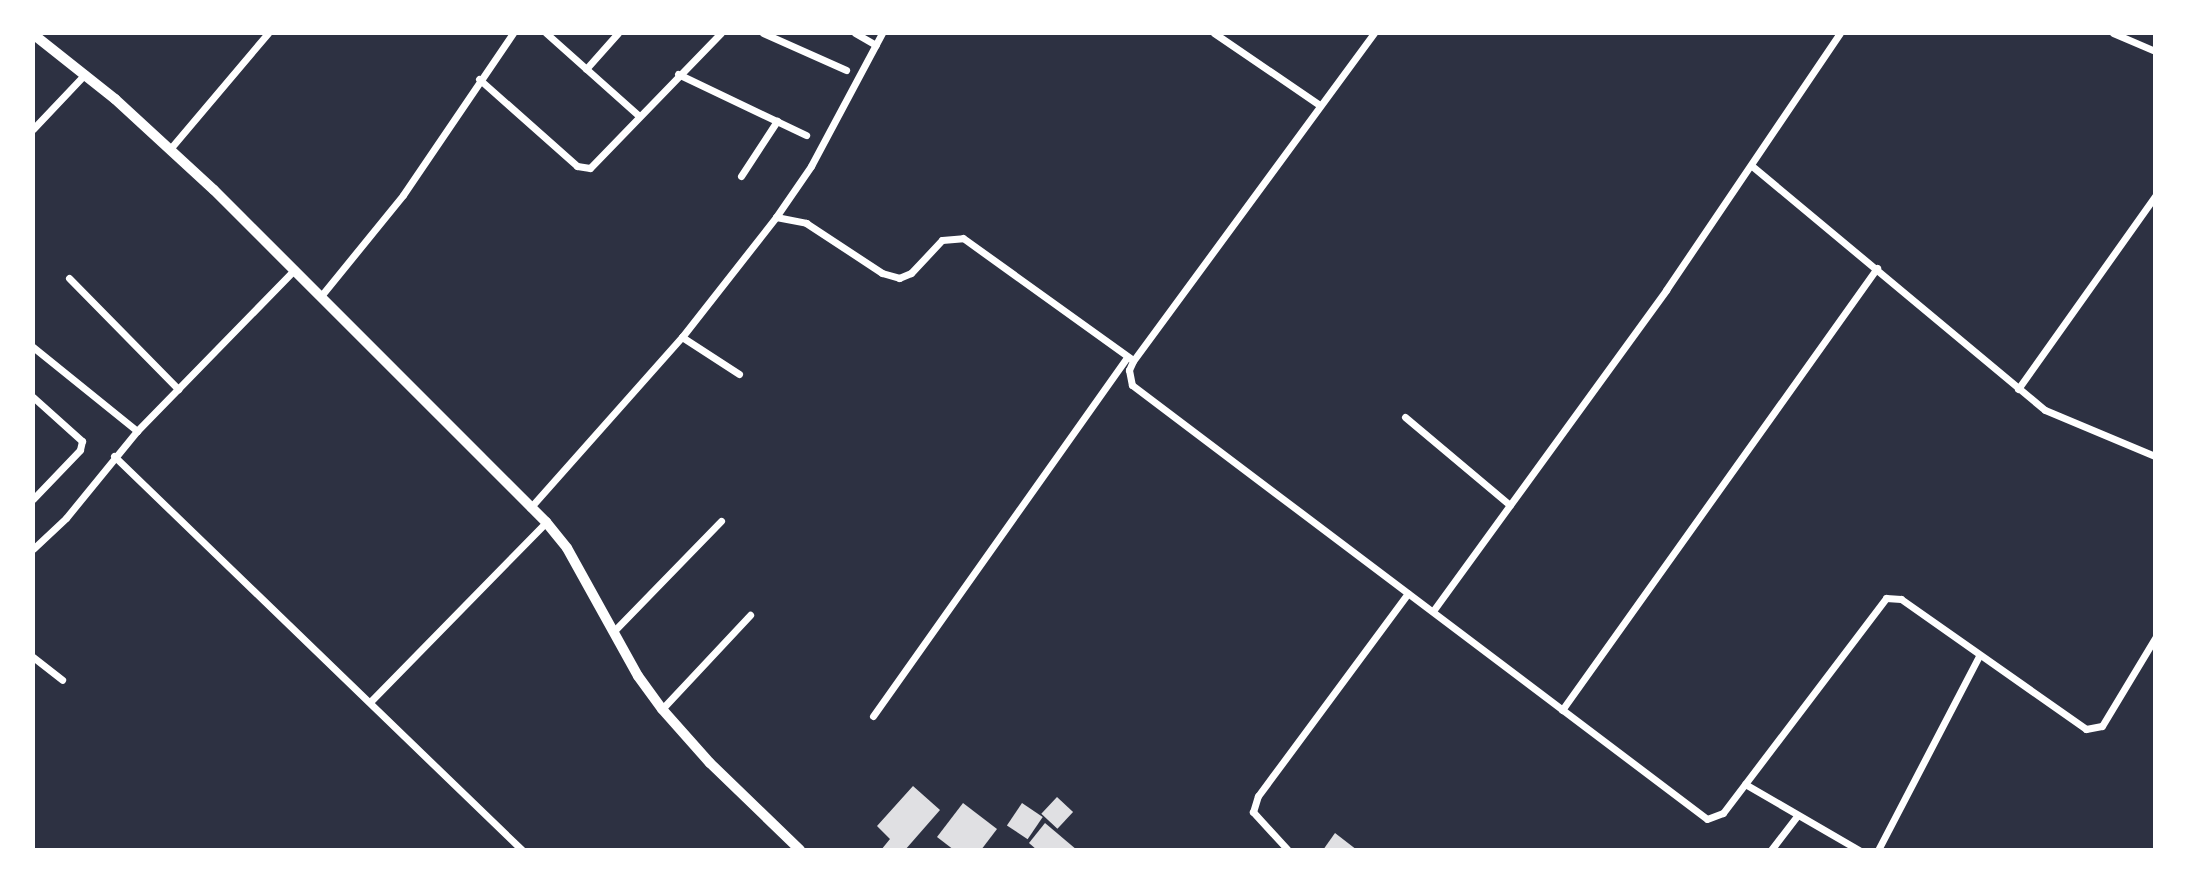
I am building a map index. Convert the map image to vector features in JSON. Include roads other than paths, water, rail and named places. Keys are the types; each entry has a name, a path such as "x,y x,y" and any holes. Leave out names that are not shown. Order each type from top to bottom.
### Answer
{"street":[{"path":"170,149 268,33"},
{"path":"321,296 403,195 478,79 513,33"},
{"path":"546,33 638,115"},
{"path":"586,69 618,33"},
{"path":"478,79 583,170 596,162 638,115 721,33"},
{"path":"763,33 846,70"},
{"path":"855,33 876,44"},
{"path":"530,508 682,337 776,217 811,166 882,33"},
{"path":"1214,33 1318,104"},
{"path":"873,716 1130,359 1318,104 1374,33"},
{"path":"1433,611 1752,166 1840,33"},
{"path":"2113,33 2155,51"},
{"path":"33,34 85,74 170,149 295,269 546,522 567,548 613,632 662,709 709,763 794,848"},
{"path":"33,130 85,74"},
{"path":"678,74 806,135"},
{"path":"741,176 776,121"},
{"path":"1752,166 1877,268 2018,389 2067,422 2155,456"},
{"path":"2018,389 2155,196"},
{"path":"776,217 806,223 882,274 899,278 911,273 942,240 962,238 1130,359"},
{"path":"1562,710 1877,268"},
{"path":"33,549 66,518 137,431 295,269"},
{"path":"69,278 178,389"},
{"path":"682,337 739,374"},
{"path":"33,348 137,431"},
{"path":"1130,359 1132,385 1433,611 1700,817 1718,818 1886,598 1901,599 2086,729 2095,729 2155,638"},
{"path":"33,397 82,441 80,450 33,499"},
{"path":"1405,417 1510,505"},
{"path":"114,456 522,850"},
{"path":"613,632 721,521"},
{"path":"370,702 546,522"},
{"path":"1287,850 1253,812 1258,796 1408,593"},
{"path":"662,709 750,615"},
{"path":"1878,850 1979,656"},
{"path":"33,657 62,680"},
{"path":"1745,784 1859,850"},
{"path":"1771,850 1797,816"}]}
